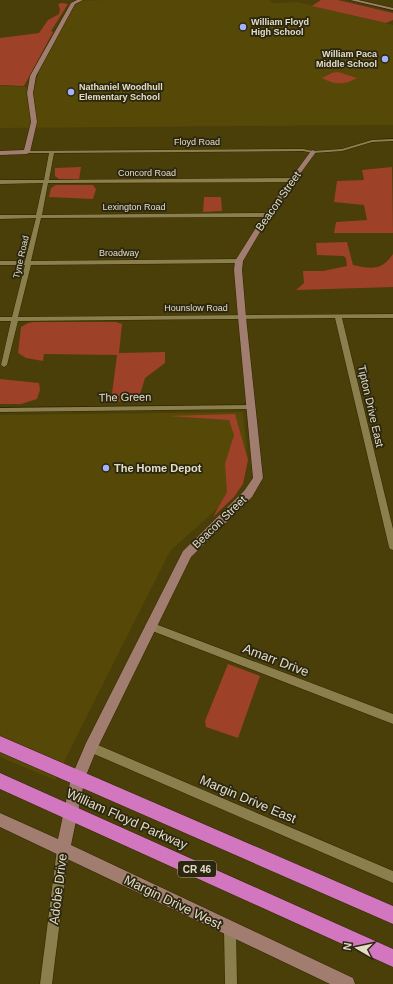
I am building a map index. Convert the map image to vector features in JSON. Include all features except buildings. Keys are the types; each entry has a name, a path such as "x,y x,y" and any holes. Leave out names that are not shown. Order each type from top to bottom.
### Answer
{"highway":[{"name":"William Floyd Parkway","path":"0,744 393,915"},
{"name":"William Floyd Parkway","path":"0,781 393,958"}],"street":[{"path":"27,152 34,129 34,118 30,98 30,88 33,76 74,2 81,0"},
{"path":"352,0 393,9"},
{"name":"Floyd Road","path":"0,153 295,150 313,152 342,150 372,141 393,140"},
{"name":"Tyne Road","path":"4,365 47,182 52,152"},
{"name":"Beacon Street","path":"74,795 78,778 91,747 187,554 248,494 258,478 242,317 238,270 239,261 267,215 313,152"},
{"name":"Concord Road","path":"0,182 293,180"},
{"name":"Lexington Road","path":"0,217 267,215"},
{"name":"Broadway","path":"0,263 239,261"},
{"name":"Tipton Drive East","path":"338,316 393,548"},
{"name":"Hounslow Road","path":"0,319 393,316"},
{"name":"The Green","path":"0,410 250,407"},
{"name":"Amarr Drive","path":"150,626 393,719"},
{"name":"Margin Drive East","path":"91,747 393,877"},
{"name":"Adobe Drive","path":"46,984 63,849 74,795"},
{"name":"Margin Drive West","path":"0,820 347,984"},
{"path":"230,930 231,984"}],"shaded area":[{"path":"270,0 272,3 298,2 393,25 393,125 0,128 0,86 35,87 39,71 75,1"},
{"path":"321,0 338,0 393,13 393,20 386,23 312,6"},
{"path":"58,4 68,4 51,31 53,32 24,86 0,85 0,38 39,33 48,20 59,14 60,9"},
{"path":"338,72 357,78 349,82 335,83 322,78"},
{"path":"81,167 79,180 59,179 55,176 55,168"},
{"path":"392,167 393,233 334,233 336,222 367,220 364,205 334,202 337,181 364,180 362,170"},
{"path":"56,185 93,185 96,189 93,199 49,197 51,188"},
{"path":"204,197 221,197 222,211 203,212"},
{"path":"347,242 353,265 371,268 380,266 389,260 393,254 393,287 296,290 304,283 303,271 323,271 347,266 346,258 343,256 317,255 316,243"},
{"path":"33,322 116,322 122,324 119,353 165,352 165,363 145,378 139,398 135,402 111,401 117,355 44,354 43,361 26,358 18,353 21,327"},
{"path":"0,379 39,383 40,390 37,399 21,404 0,404"},
{"path":"243,412 248,460 236,492 170,551 55,780 0,757 0,415"},
{"path":"235,414 248,460 243,484 234,497 213,517 227,492 225,464 234,435 229,420 168,416"},
{"path":"228,664 260,676 238,738 206,727 205,721"}],"place":[{"name":"William Floyd High School","path":"243,27"},
{"name":"William Paca Middle School","path":"385,59"},
{"name":"Nathaniel Woodhull Elementary School","path":"71,92"},
{"name":"The Home Depot","path":"106,468"}]}
